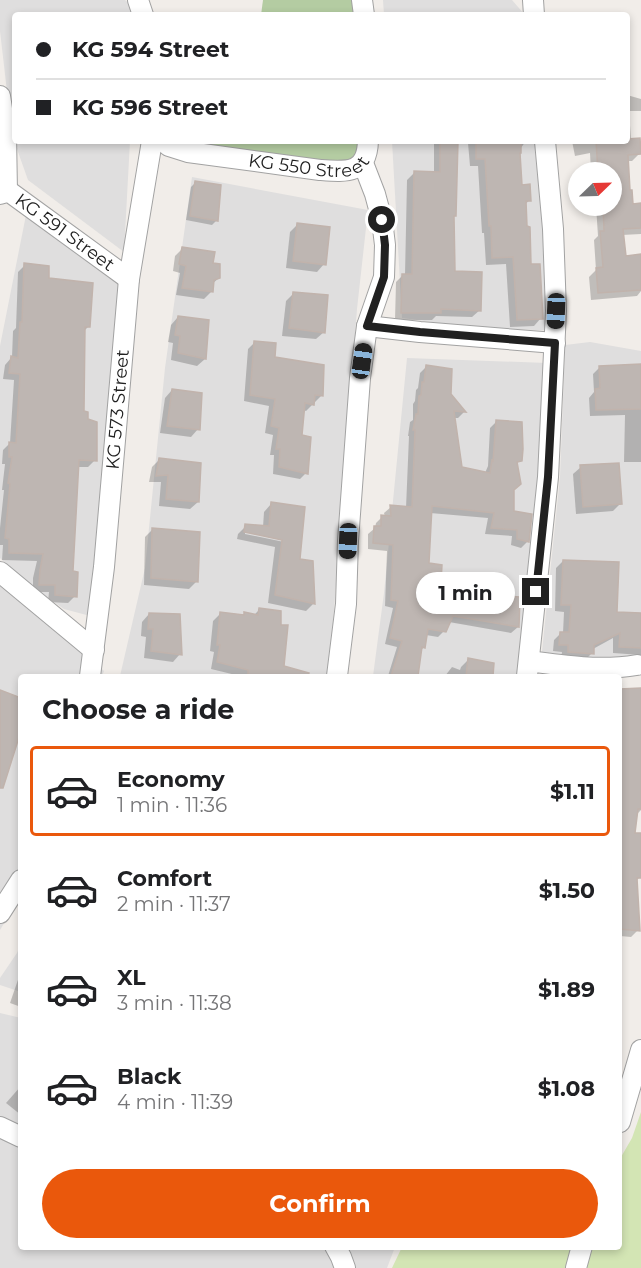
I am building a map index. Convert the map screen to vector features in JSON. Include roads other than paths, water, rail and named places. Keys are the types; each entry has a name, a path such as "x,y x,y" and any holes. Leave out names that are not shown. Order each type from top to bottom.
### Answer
{"street":[{"path":"0,96 6,135 8,182 2,192"},
{"name":"KG 573 Street","path":"90,674 104,567 129,279 152,144"},
{"name":"KG 550 Street","path":"167,144 188,152 342,171 353,169 363,163 367,155 368,144"},
{"path":"545,144 553,241 555,343 548,477 528,669 564,666 615,669 637,665"},
{"path":"337,674 346,604 348,541 360,378 367,326 384,277 385,245 382,220 363,163"},
{"name":"KG 591 Street","path":"2,192 11,193 129,279"},
{"path":"367,326 555,343"},
{"path":"0,572 94,650"},
{"path":"0,913 18,885"},
{"path":"622,1115 641,1050"},
{"path":"0,1127 18,1136"},
{"path":"337,1250 345,1268"},
{"path":"576,1268 581,1250"}]}
